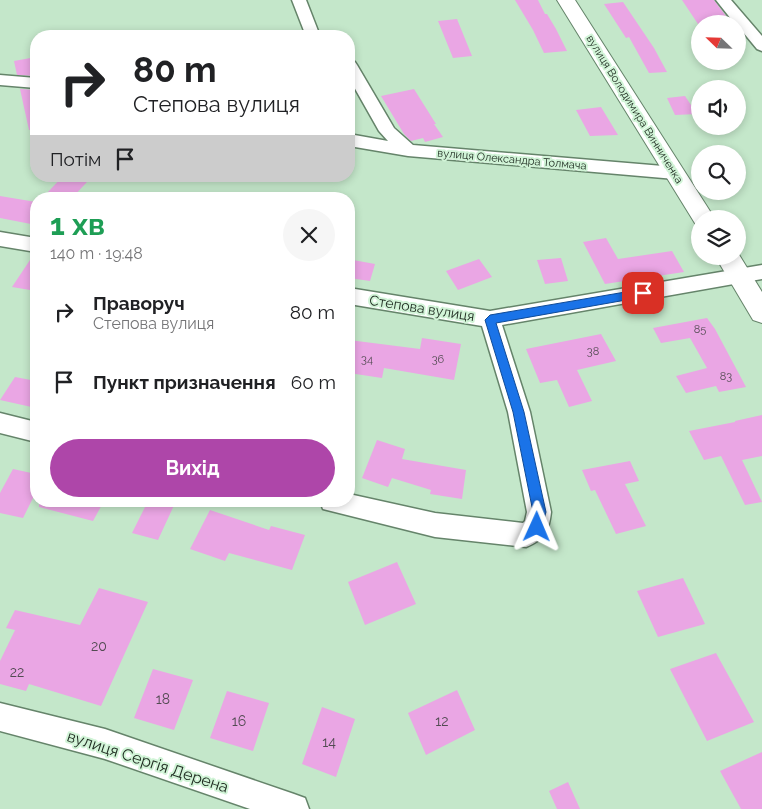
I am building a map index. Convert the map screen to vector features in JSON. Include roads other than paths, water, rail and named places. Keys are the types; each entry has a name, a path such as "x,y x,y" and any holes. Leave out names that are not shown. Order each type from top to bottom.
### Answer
{"main road":[{"name":"вулиця Володимира Винниченка","path":"566,0 699,210"},
{"path":"743,268 762,313"}],"street":[{"path":"299,0 311,30"},
{"path":"723,0 762,46"},
{"path":"355,75 388,131 408,150"},
{"path":"0,80 30,82"},
{"name":"вулиця Олександра Толмача","path":"355,141 408,150 676,173"},
{"path":"3,244 30,245"},
{"name":"Степова вулиця","path":"355,297 490,320 743,268"},
{"path":"355,506 435,525 526,535 537,527 539,512 519,412 490,320"},
{"path":"0,423 30,430"},
{"name":"вулиця Сергія Дерена","path":"0,717 104,744 294,809"}]}
